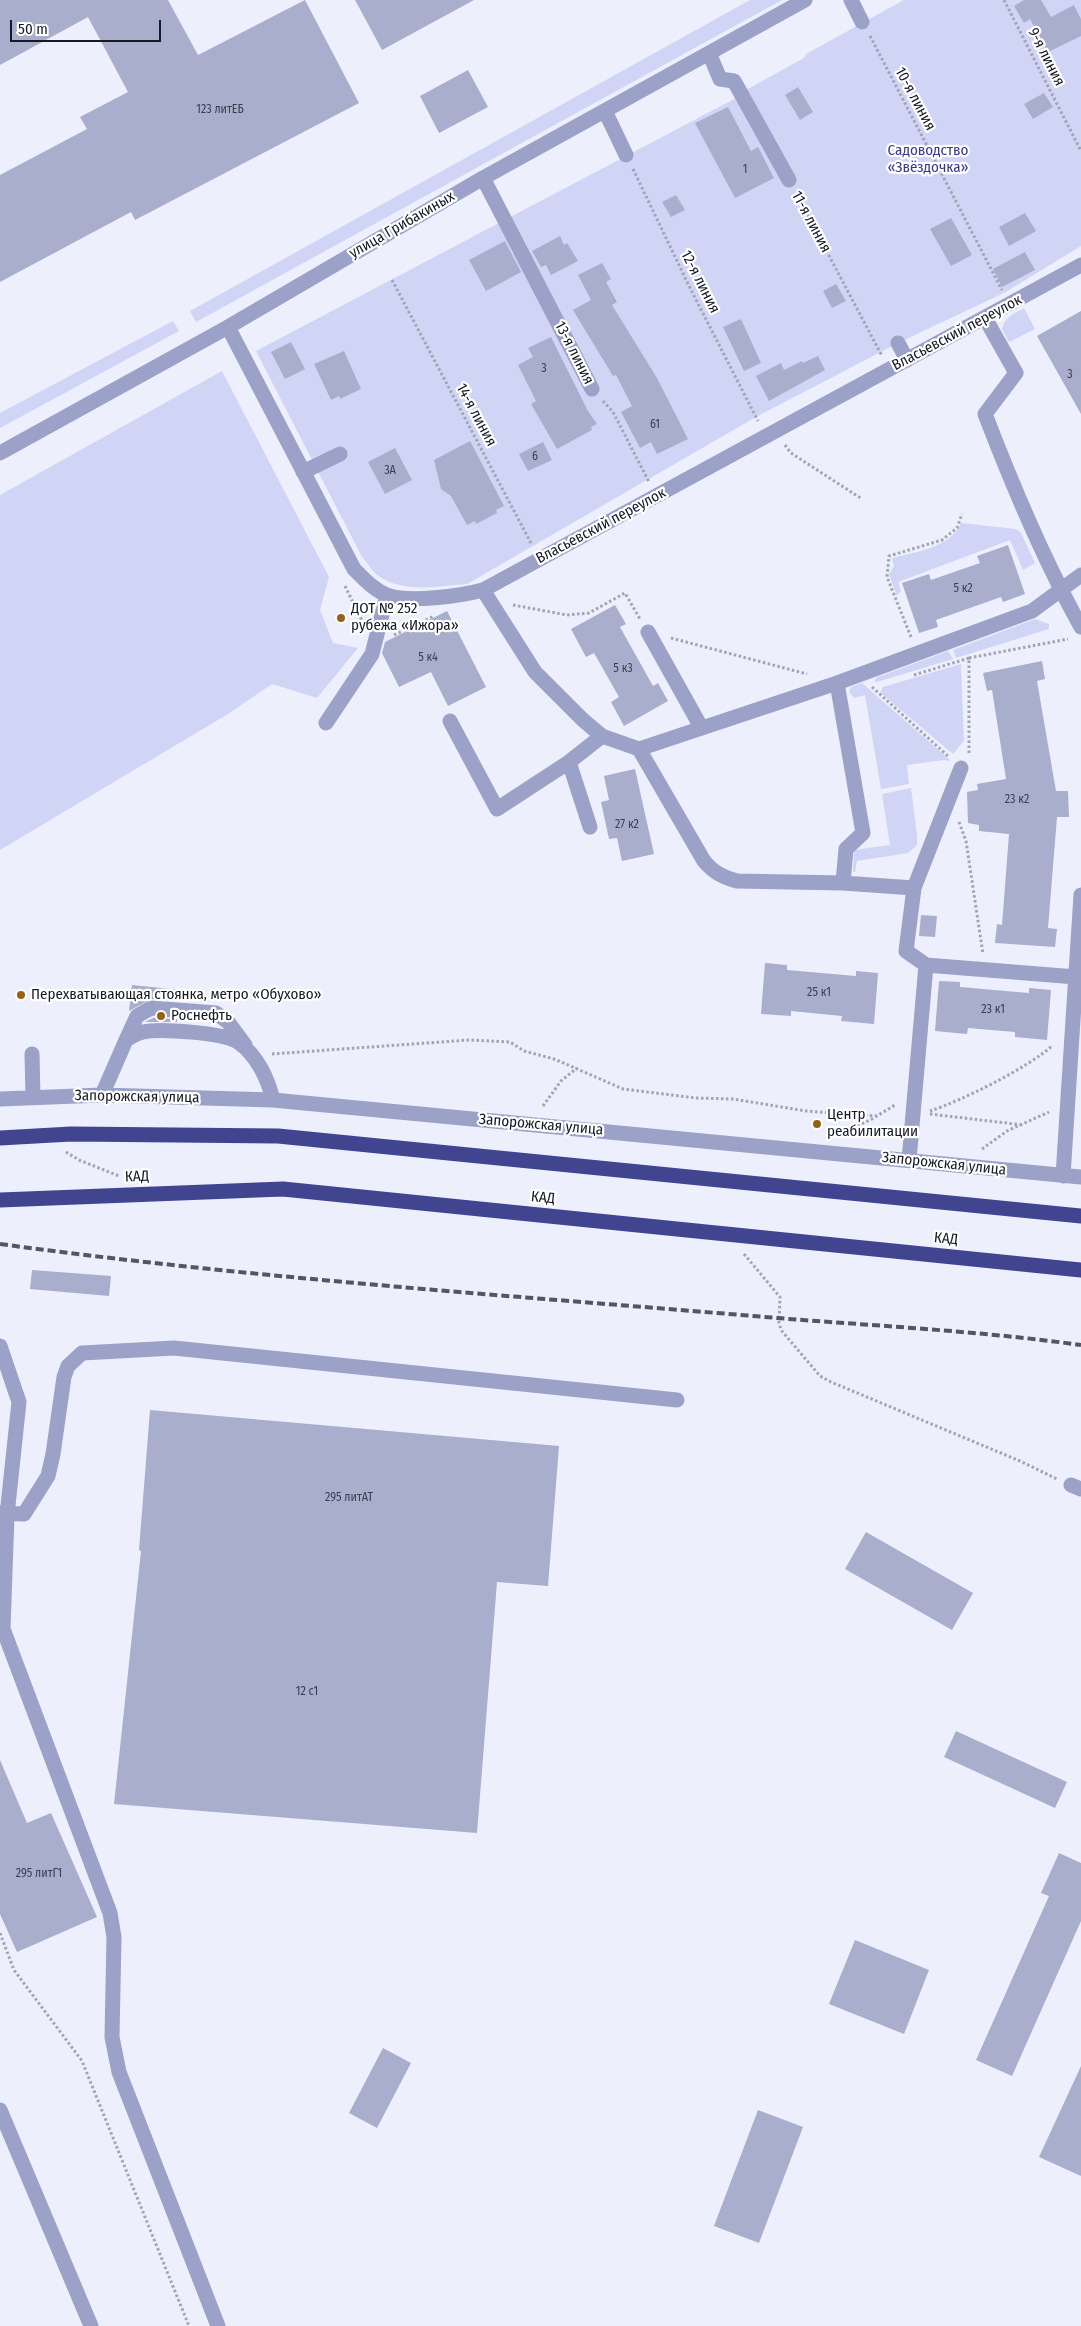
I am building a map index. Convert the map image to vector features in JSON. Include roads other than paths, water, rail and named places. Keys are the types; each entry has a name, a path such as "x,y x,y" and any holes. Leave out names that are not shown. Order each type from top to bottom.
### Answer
{"highway":[{"path":"0,1138 71,1134 278,1136 1081,1216"},
{"name":"КАД","path":"0,1200 283,1189 1081,1270"}],"street":[{"name":"улица Грибакиных","path":"0,453 228,327 483,178 805,0"},
{"path":"851,0 862,22"},
{"name":"11-я линия","path":"709,53 720,79 734,81 742,93 789,180"},
{"path":"605,110 626,155"},
{"name":"13-я линия","path":"483,178 507,220 592,389"},
{"name":"Власьевский переулок","path":"228,327 354,569 368,584 387,595 406,598 463,595 483,590 985,318 1007,299 1081,266"},
{"path":"985,318 1016,373 985,414 1016,496 1060,589 1077,632"},
{"path":"898,343 907,360"},
{"path":"303,472 340,454"},
{"path":"483,590 535,672 583,720 602,736 639,749 837,683 1032,611 1060,589 1081,576"},
{"path":"326,722 372,654 387,595"},
{"path":"648,632 701,727"},
{"path":"837,683 863,833 846,849 843,883"},
{"path":"450,721 498,809 569,762 602,736"},
{"path":"639,749 704,861 714,872 737,881 843,883 914,888"},
{"path":"569,762 590,827"},
{"path":"961,768 914,888 906,951 926,965 984,969 1078,968"},
{"path":"1063,1176 1068,1100 1075,1075 1073,1027 1081,895"},
{"path":"909,1160 926,965"},
{"path":"102,1095 137,1016 151,1008 216,1014 228,1022 268,1081 273,1100"},
{"path":"126,1040 141,1032 159,1030 214,1035 237,1041 252,1056"},
{"path":"32,1054 33,1097"},
{"name":"Запорожская улица","path":"0,1099 102,1095 273,1100 1081,1177"},
{"path":"0,1346 19,1402 3,1514 4,1589 1,1625 110,1913 114,1937 112,2037 119,2072 218,2326"},
{"path":"3,1514 24,1514 48,1476 54,1454 64,1377 68,1366 82,1353 174,1348 677,1400"},
{"path":"0,1561 4,1589"},
{"path":"0,2110 91,2326"}],"railway":[{"path":"0,1244 290,1277 967,1332 1081,1345"}],"place":[{"name":"ДОТ № 252 рубежа «Ижора»","path":"341,618"},
{"name":"Перехватывающая стоянка, метро «Обухово»","path":"21,995"},
{"name":"Роснефть","path":"161,1016"},
{"name":"Центр реабилитации","path":"817,1124"}],"park label":[{"name":"Садоводство «Звёздочка»","path":"928,160"}]}
